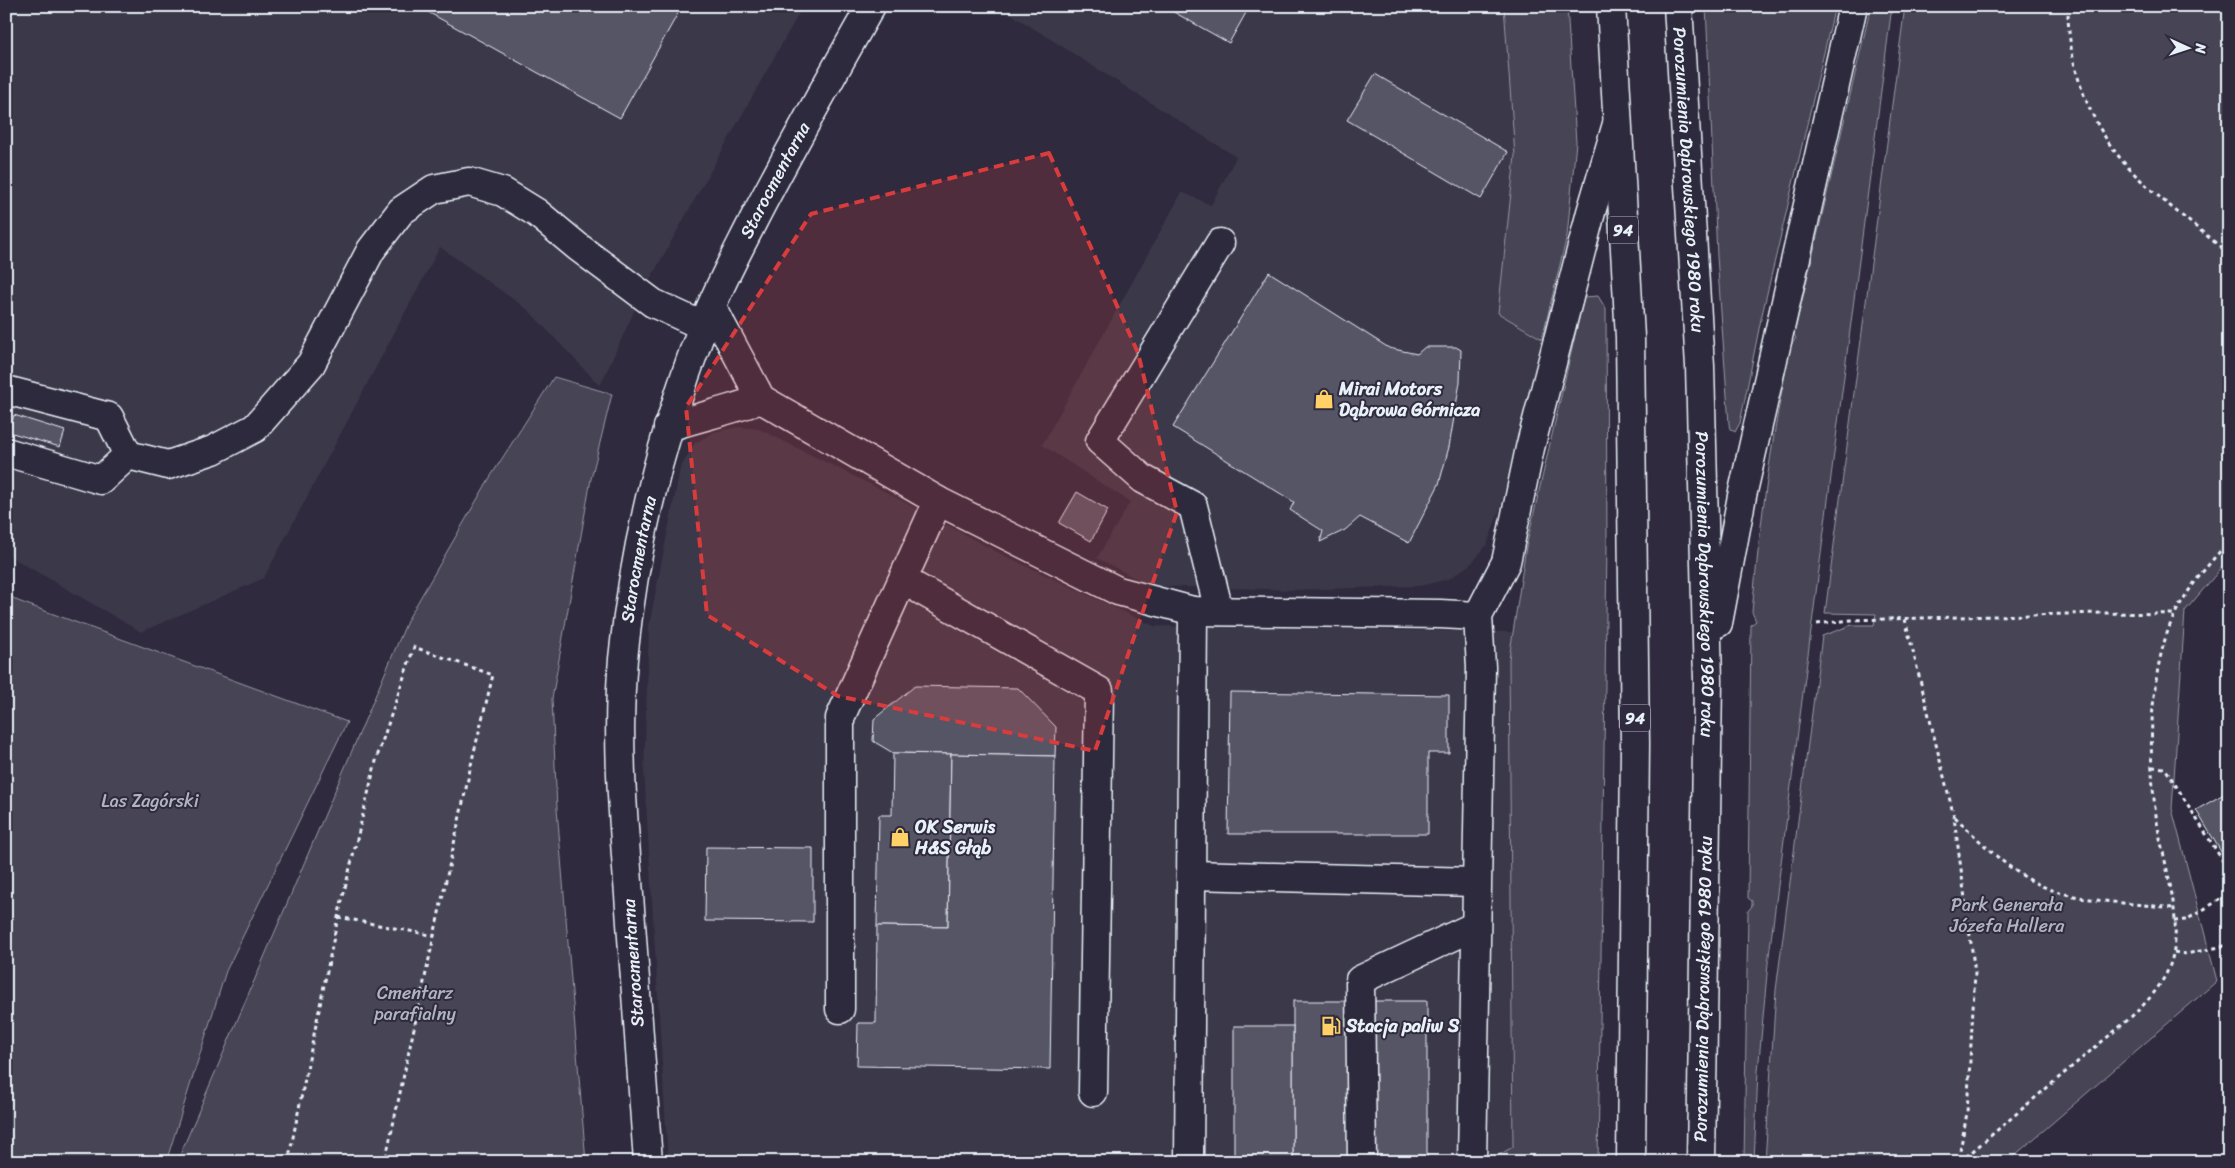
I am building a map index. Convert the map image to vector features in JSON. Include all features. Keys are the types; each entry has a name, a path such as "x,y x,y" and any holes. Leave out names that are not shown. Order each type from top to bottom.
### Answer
{"main road":[{"name":"Starocmentarna","path":"648,1162 621,795 621,720 623,660 632,590 648,506 668,427 707,316 786,157 871,6"},
{"name":"94","path":"1611,6 1630,337 1636,744 1631,1162"},
{"name":"Porozumienia Dąbrowskiego 1980 roku","path":"1678,6 1700,366 1708,681 1701,1162"},
{"path":"1708,681 1744,487 1853,6"},
{"path":"1472,1162 1481,668 1478,616 1506,562 1532,439 1591,212 1617,124"},
{"path":"128,455 168,465 213,450 255,428 311,364 371,250 401,211 434,189 469,182 503,192 537,212 578,247 653,303 707,316 762,399 938,501 1118,591 1206,611 1478,616"},
{"path":"1189,1162 1191,875 1206,611 1193,506 1143,479 1100,441 1220,244"},
{"path":"6,390 110,417 128,455"},
{"path":"668,427 762,399"},
{"path":"6,452 101,480 128,455"},
{"path":"840,1009 840,718 938,501"},
{"path":"902,580 1099,691 1093,1092"},
{"path":"1191,875 1476,882"},
{"path":"1362,1162 1360,980 1475,926"}],"path":[{"path":"2068,6 2069,40 2078,77 2092,112 2111,145 2137,176 2229,254"},
{"path":"1959,1162 2148,1001 2166,975 2174,952 2174,921 2156,812 2152,767 2156,677 2160,655 2175,614 2189,589 2229,541"},
{"path":"1817,624 1824,625 1851,620 2102,612 2175,614"},
{"path":"1905,619 1954,817 1975,973 1967,1113 1959,1162"},
{"path":"288,1162 338,917 377,757 414,647 493,675 473,756 385,1162"},
{"path":"2152,767 2165,768 2229,871"},
{"path":"1954,817 2000,858 2038,885 2075,896 2173,908"},
{"path":"2174,921 2186,920 2229,894"},
{"path":"338,917 435,936"},
{"path":"2174,952 2186,954 2229,945"}],"highlighted area":[{"path":"1049,153 1138,353 1177,512 1095,751 838,696 707,615 686,407 811,214"}],"shaded area":[{"path":"6,6 803,6 642,294 600,386 528,310 440,247 264,578 141,632 6,554"},
{"path":"998,6 1504,6 1515,156 1498,313 1542,339 1500,509 1487,545 1472,563 1449,579 1420,586 1294,590 1150,586 1097,558 1130,502 1042,445 1182,192 1211,205 1236,157"},
{"path":"737,427 759,429 882,490 1001,554 1154,626 1513,632 1509,659 1513,1147 1498,1156 1497,1162 668,1162 644,771 649,625 680,469 694,444 714,432"}],"green space":[{"path":"1504,6 1567,6 1576,142 1567,236 1542,339 1498,313 1515,156"},
{"path":"1706,6 1835,6 1761,319 1740,423 1735,432 1730,429 1729,424 1717,256"},
{"path":"1871,6 1892,6 1768,963 1758,1071 1754,1162 1744,1162 1748,911 1752,906 1752,901 1748,898 1751,625 1756,621 1752,612 1759,544 1767,478 1784,378 1791,345 1796,338 1794,335"},
{"name":"Park Generała Józefa Hallera","path":"1905,6 2229,6 2229,559 2185,611 2172,809 2217,981 2007,1162 1765,1162 1776,990 1822,636 1852,625 1874,625 1876,614 1825,613"},
{"path":"1598,296 1606,309 1607,546 1598,1162 1497,1162 1497,1156 1513,1147 1509,659 1526,547 1584,297"},
{"name":"Cmentarz parafialny","path":"554,377 612,394 591,479 552,699 557,809 586,1162 177,1162 408,619 489,479"},
{"name":"Las Zagórski","path":"6,593 18,601 347,722 226,971 166,1162 6,1162"}],"building":[{"path":"417,6 682,6 620,118"},
{"path":"1163,6 1239,6 1247,11 1229,43"},
{"path":"1375,74 1508,152 1481,199 1347,120"},
{"name":"Mirai Motors Dąbrowa Górnicza","path":"1269,272 1389,348 1417,354 1425,347 1456,347 1461,350 1460,382 1449,447 1439,484 1409,543 1360,517 1345,530 1320,542 1323,531 1290,510 1294,502 1173,427"},
{"path":"14,415 65,431 60,447 9,432"},
{"path":"1077,492 1108,510 1091,541 1059,523"},
{"path":"915,686 1018,688 1056,727 1055,756 893,753 873,741 874,719"},
{"path":"1230,692 1449,695 1449,753 1428,753 1428,834 1228,834"},
{"path":"893,753 951,754 948,927 877,926 879,815 892,815"},
{"path":"951,754 1055,756 1050,1069 857,1066 858,1023 876,1023 877,926 948,927"},
{"path":"2229,791 2229,865 2196,810"},
{"path":"706,847 813,848 813,922 705,921"},
{"path":"1293,1001 1427,1001 1427,1162 1293,1162"},
{"path":"1234,1026 1293,1026 1293,1162 1234,1162"}],"place":[{"name":"Mirai Motors Dąbrowa Górnicza","path":"1324,399"},
{"name":"OK Serwis H&S Głąb","path":"900,837"},
{"name":"Stacja paliw S","path":"1331,1026"}]}
